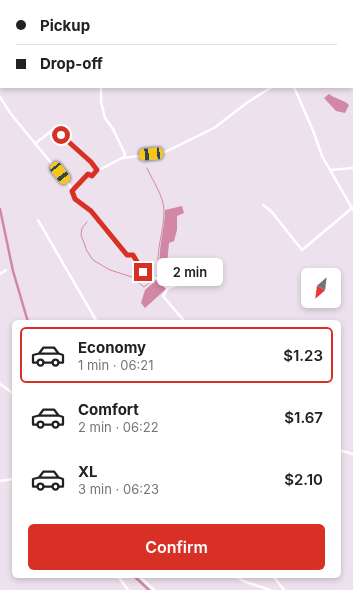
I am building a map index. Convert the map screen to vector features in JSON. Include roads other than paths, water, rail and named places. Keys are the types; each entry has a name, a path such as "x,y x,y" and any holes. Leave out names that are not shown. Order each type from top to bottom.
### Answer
{"street":[{"path":"101,88 101,102 105,118 113,129 125,154 122,158"},
{"path":"72,191 88,174 92,176 97,170 122,158 163,153 214,128 248,102 270,88"},
{"path":"263,205 271,211 302,250 353,209 322,156 314,133 294,88"},
{"path":"0,97 11,114 70,186 75,199 91,211 127,255 133,255 143,272 150,277 157,278 168,288"},
{"path":"36,143 55,128 91,162 97,170"},
{"path":"330,170 353,168"},
{"path":"38,220 96,320"},
{"path":"0,274 6,270"},
{"path":"183,320 163,296 168,288 184,283 189,285 208,272"},
{"path":"0,384 12,393"},
{"path":"341,451 353,454"},
{"path":"0,481 12,479"},
{"path":"119,578 128,590"},
{"path":"141,578 154,590"},
{"path":"239,578 243,582 270,590"},
{"path":"275,578 284,590"}],"waterway":[{"path":"147,168 164,205 164,219 158,256 159,273 156,277"},
{"path":"0,209 13,271 27,320"},
{"path":"87,222 82,228 81,235 87,251 93,260 110,270 132,277 144,287 154,279"},
{"path":"136,578 149,590"}]}
